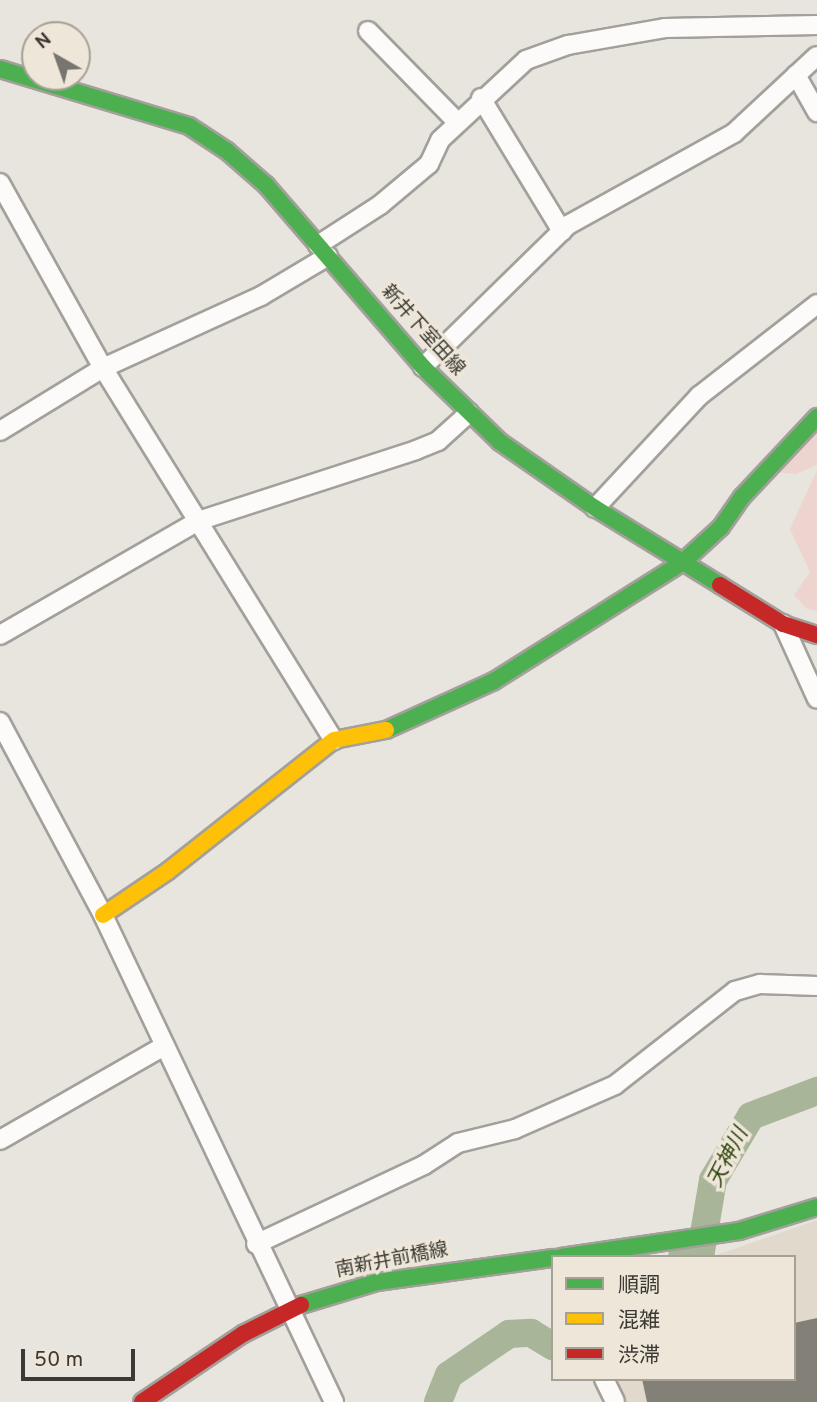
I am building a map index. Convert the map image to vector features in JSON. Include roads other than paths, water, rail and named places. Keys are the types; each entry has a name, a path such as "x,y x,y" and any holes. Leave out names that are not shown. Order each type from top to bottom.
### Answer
{"main road":[{"name":"新井下室田線","path":"0,69 189,125 266,185 423,367 500,442 595,508 783,624 817,635"},
{"path":"103,915 168,871 334,740 378,733 495,681 683,562 721,527 742,497 817,417"},
{"path":"589,1255 630,1252 739,1231 817,1207"},
{"name":"南新井前橋線","path":"142,1402 229,1343 287,1311 377,1282 551,1258"}],"street":[{"path":"0,430 103,368 261,296 323,251 429,164 440,140 481,98 526,60 568,45 665,28 817,25"},
{"path":"368,31 457,122"},
{"path":"423,367 562,231 734,133 817,56"},
{"path":"796,75 817,112"},
{"path":"481,98 562,231"},
{"path":"0,183 103,368 334,740"},
{"path":"595,508 699,396 817,304"},
{"path":"0,635 198,521 416,450 438,441 469,413"},
{"path":"783,624 817,699"},
{"path":"0,722 103,915 287,1311 334,1402"},
{"path":"256,1244 425,1165 458,1143 515,1129 615,1085 736,991 760,984 817,986"},
{"path":"0,1140 164,1046"},
{"path":"605,1381 615,1402"}],"waterway":[{"name":"天神川","path":"688,1255 701,1251 713,1180 751,1116 817,1091"},
{"name":"天神川","path":"438,1402 449,1375 509,1334 531,1333 551,1345"}]}
